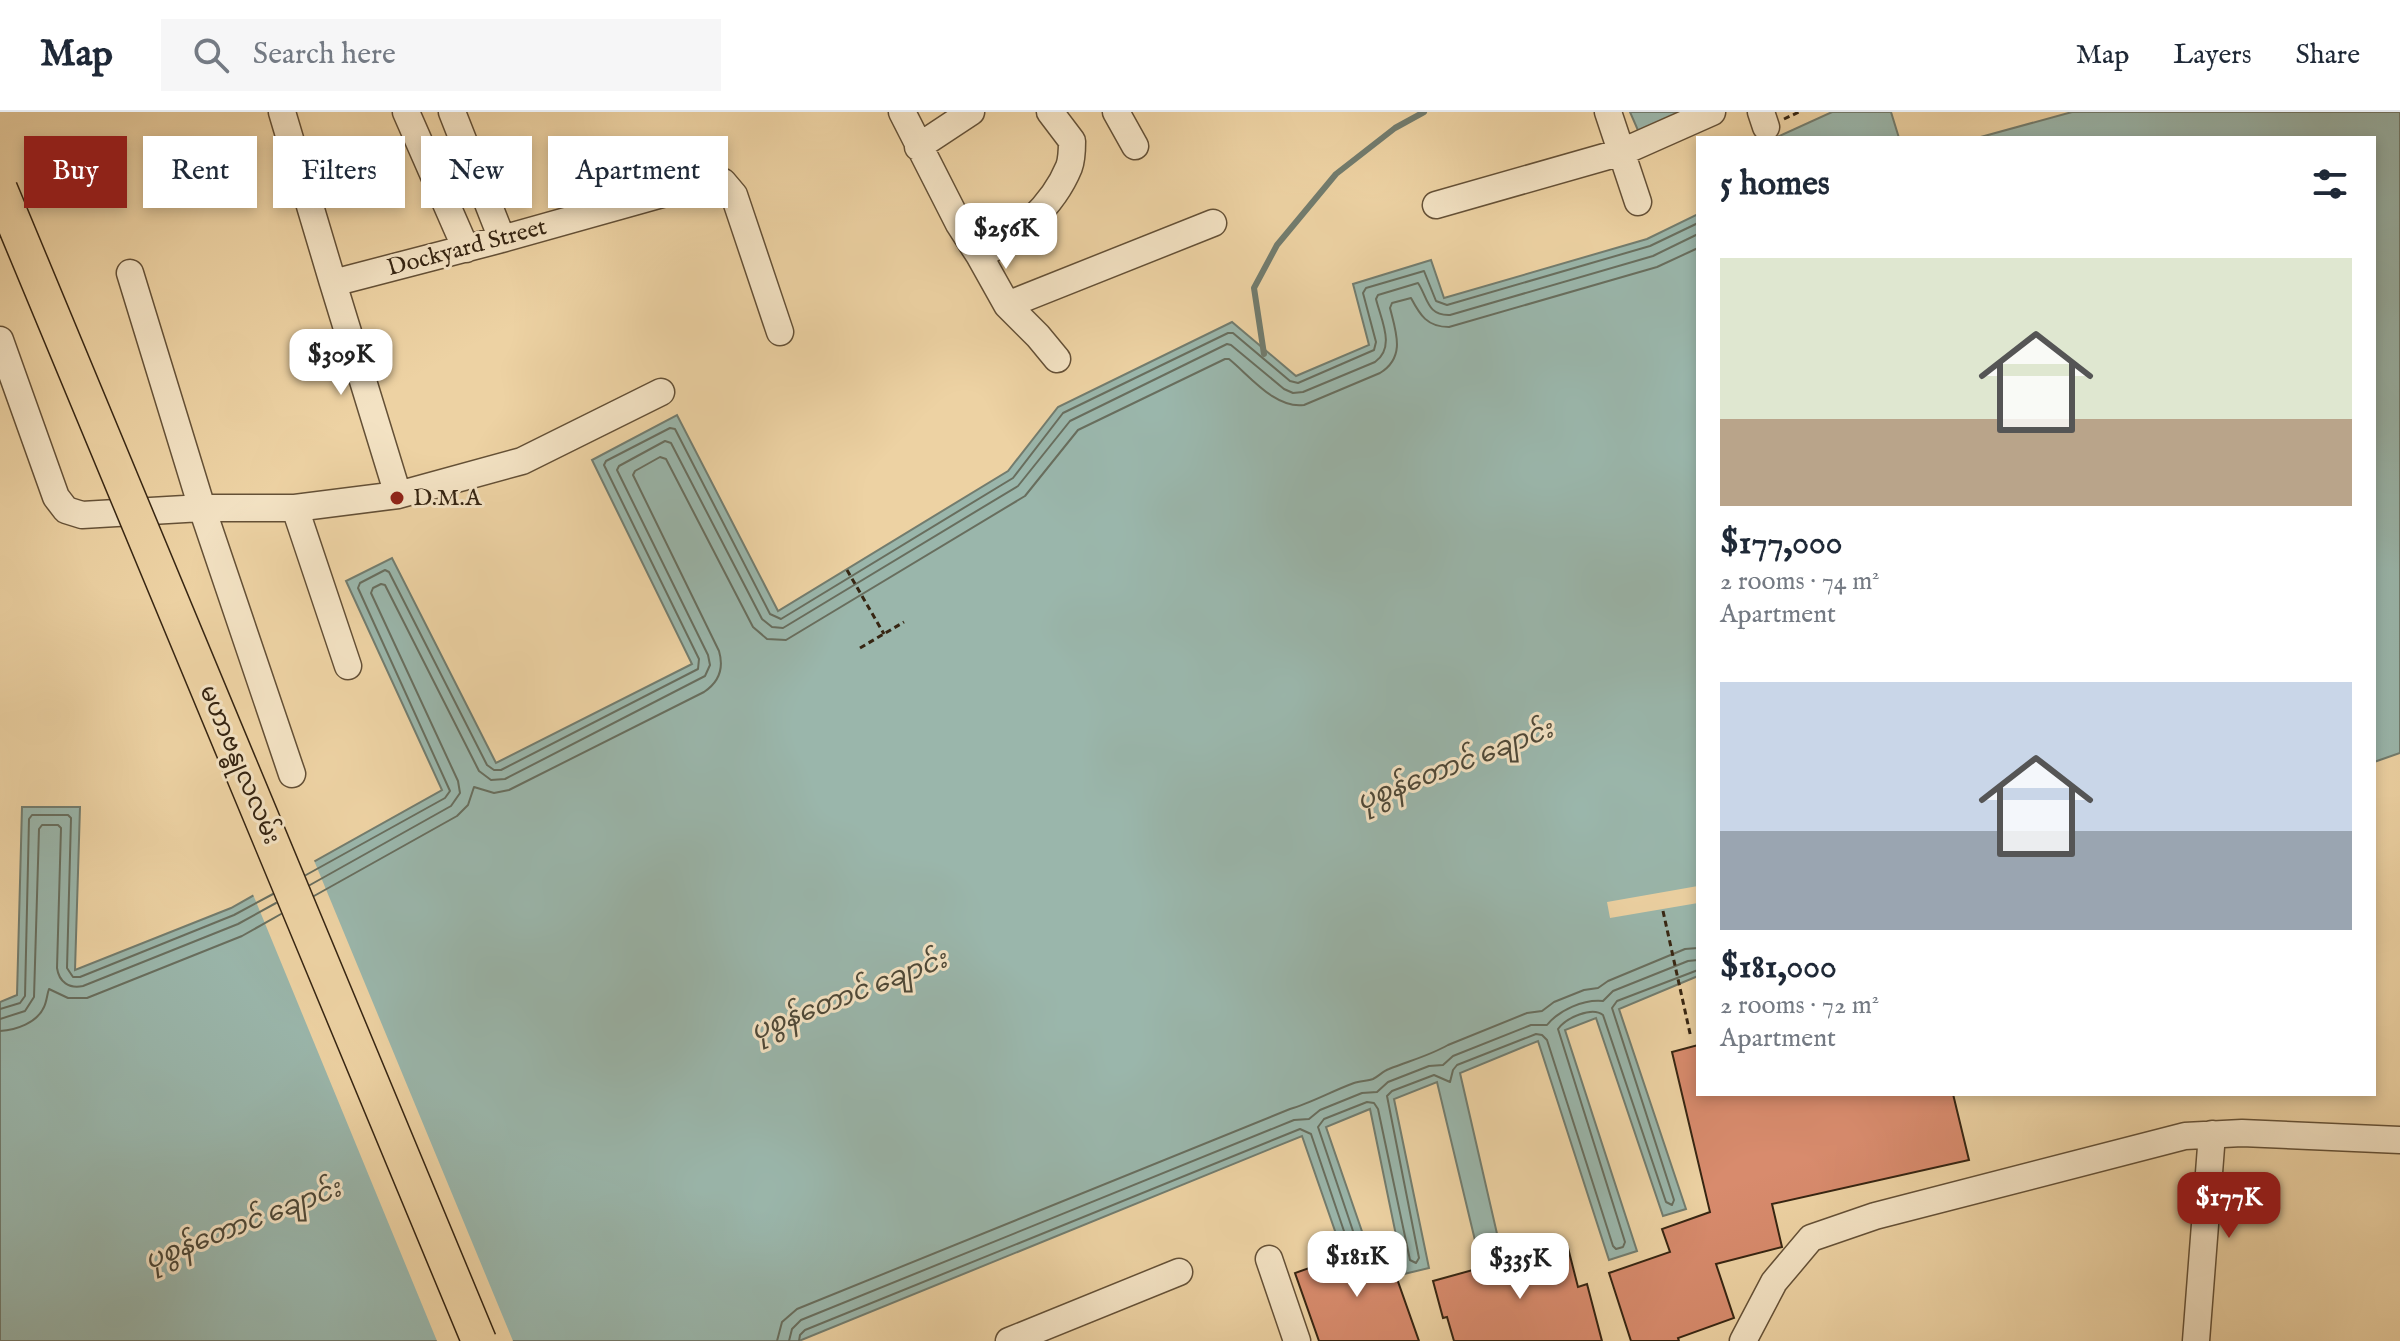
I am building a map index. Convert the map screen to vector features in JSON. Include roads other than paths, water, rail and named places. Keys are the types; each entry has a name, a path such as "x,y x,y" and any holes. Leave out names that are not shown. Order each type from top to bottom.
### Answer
{"main road":[{"name":"မဟာဗန္ဓုလလမ်း","path":"0,189 479,1341"}],"street":[{"path":"282,112 398,495"},
{"path":"406,112 466,249"},
{"path":"452,112 502,239"},
{"path":"902,112 959,224 1007,305 1057,359"},
{"path":"918,147 971,112"},
{"path":"979,255 1025,228 1070,165 1072,141 1050,112"},
{"path":"1116,112 1135,146"},
{"path":"1608,112 1638,202"},
{"path":"1436,205 1622,152 1712,112"},
{"name":"Dockyard Street","path":"333,283 705,182 723,182 734,195 780,332"},
{"path":"1007,305 1213,223"},
{"path":"130,273 202,508 292,774"},
{"path":"0,340 56,497 66,510 82,515 202,508 295,508 398,495 522,461 661,392"},
{"path":"295,508 348,666"},
{"path":"2196,1341 2212,1134"},
{"path":"1743,1341 1774,1282 1811,1238 1875,1216 2185,1136 2308,1134 2400,1140"},
{"path":"1269,1259 1297,1341"},
{"path":"1009,1341 1035,1336 1179,1272"}],"water":[{"path":"1630,112 1694,112 1640,135"},
{"path":"1832,112 1891,112 1898,136 1779,136"},
{"path":"2072,112 2400,112 2400,753 2376,761 2376,136 1984,136"},
{"name":"ပုစွန်တောင် ချောင်း","path":"1696,215 1696,977 1619,1009 1686,1209 1663,1216 1596,1018 1565,1030 1637,1251 1609,1260 1538,1041 1460,1073 1501,1251 1479,1257 1437,1082 1394,1099 1429,1268 1404,1274 1370,1109 1326,1127 1366,1243 1342,1251 1302,1136 799,1341 0,1341 0,1002 17,995 22,807 80,807 75,970 231,908 442,790 346,581 392,558 496,763 692,664 592,460 677,415 778,611 1008,471 1058,407 1232,322 1296,376 1369,345 1353,284 1431,260 1444,298 1647,239"}],"waterway":[{"path":"1264,354 1254,288 1277,245 1336,174 1395,128 1424,112"}],"place":[{"name":"D.M.A","path":"397,498"}]}
